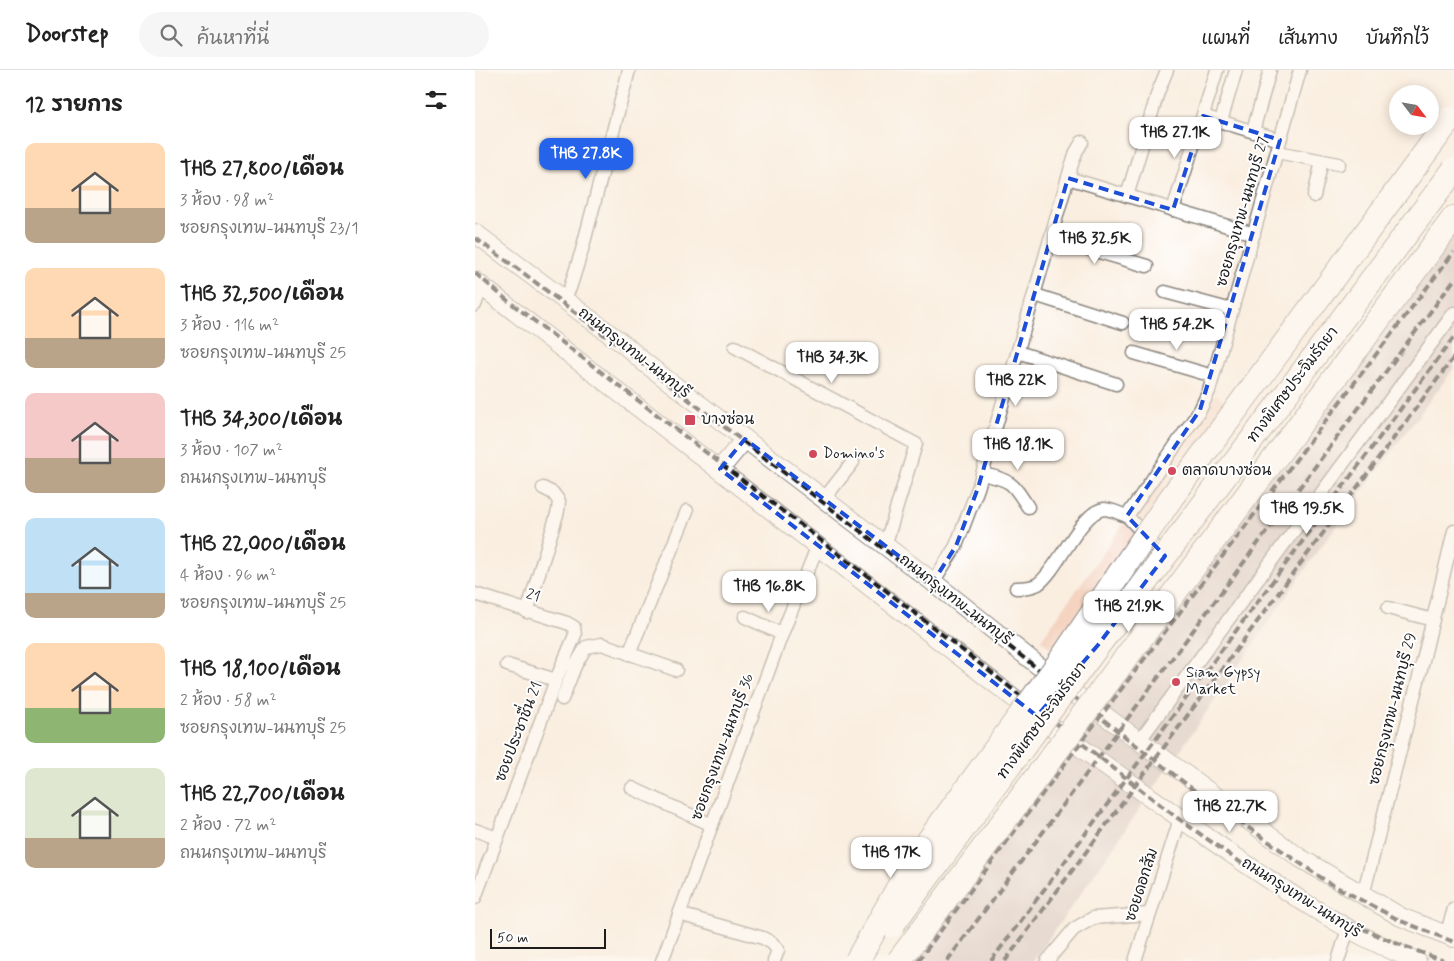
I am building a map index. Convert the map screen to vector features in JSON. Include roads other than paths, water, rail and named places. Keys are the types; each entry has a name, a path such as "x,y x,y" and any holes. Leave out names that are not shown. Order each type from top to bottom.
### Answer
{"highway":[{"path":"857,961 913,862 1058,664 1171,498 1452,117"},
{"name":"ทางพิเศษประจิมรัถยา","path":"865,961 1084,664 1454,170"},
{"name":"ทางพิเศษประจิมรัถยา","path":"899,961 1454,218"}],"main road":[{"path":"851,961 957,816 1037,716 1168,560 1454,178"},
{"name":"ถนนกรุงเทพ-นนทบุรี","path":"475,232 933,582 1064,686 1300,858 1401,917 1450,936"},
{"name":"ถนนกรุงเทพ-นนทบุรี","path":"478,283 1037,716 1282,889 1348,929 1384,948 1417,961"},
{"path":"720,469 745,438"}],"street":[{"path":"564,299 570,288 582,250 629,70"},
{"path":"1127,196 1155,101 1167,70"},
{"path":"1173,210 1217,70"},
{"path":"1221,121 1236,70"},
{"path":"1253,131 1270,70"},
{"name":"ซอยกรุงเทพ-นนทบุรี 27","path":"1127,516 1200,410 1209,391 1300,70"},
{"path":"1203,116 1253,131 1279,146 1322,161 1339,164"},
{"path":"933,582 957,546 982,474 1068,178 1076,152 1082,142"},
{"path":"1314,196 1322,161"},
{"path":"1068,178 1254,234"},
{"path":"1051,238 1147,266"},
{"path":"475,306 478,283"},
{"path":"1165,292 1232,310"},
{"path":"1035,294 1123,323"},
{"path":"1139,741 1454,313"},
{"path":"735,347 916,444 885,546"},
{"path":"1018,352 1116,384"},
{"path":"1133,353 1213,376"},
{"path":"825,499 853,462"},
{"path":"982,474 1002,478 1010,482 1017,489 1028,507"},
{"path":"527,612 558,511 559,501 553,493 543,488"},
{"path":"1015,588 1028,588 1038,584 1082,525 1094,513 1105,509 1127,516 1168,560"},
{"path":"629,654 687,510"},
{"name":"ซอยกรุงเทพ-นนทบุรี 29","path":"1363,895 1454,531"},
{"name":"ซอยกรุงเทพ-นนทบุรี 36","path":"662,961 782,634 818,545"},
{"name":"21","path":"475,594 527,612 567,623 574,627 575,635"},
{"path":"1388,608 1433,620"},
{"path":"745,618 782,634"},
{"name":"ซอยประชาชื่น 21","path":"475,898 556,680 569,664 575,635"},
{"path":"562,699 569,664 585,647 590,645 602,644 676,670"},
{"path":"507,665 556,680"},
{"path":"632,788 712,826"},
{"name":"ซอยดอกส้ม","path":"1135,961 1180,818"},
{"path":"475,830 497,838"},
{"path":"1450,936 1454,909"},
{"path":"679,914 763,938 772,943 778,950 774,961"},
{"path":"1047,961 1074,929 1093,918 1150,914"},
{"path":"1338,961 1348,929"}],"railway":[{"path":"475,238 889,553 1195,791 1329,883 1401,921 1454,942"},
{"path":"918,961 1078,746 1454,252"},
{"path":"475,273 507,300 870,578 1176,817 1247,867 1318,909 1393,942 1444,961"},
{"path":"947,961 1454,280"},
{"path":"991,961 1454,337"},
{"path":"1005,961 1454,357"}],"place":[{"name":"บางซ่อน","path":"690,420"},
{"name":"Domino's","path":"813,454"},
{"name":"ตลาดบางซ่อน","path":"1172,471"},
{"name":"Siam Gypsy Market","path":"1176,682"}]}
